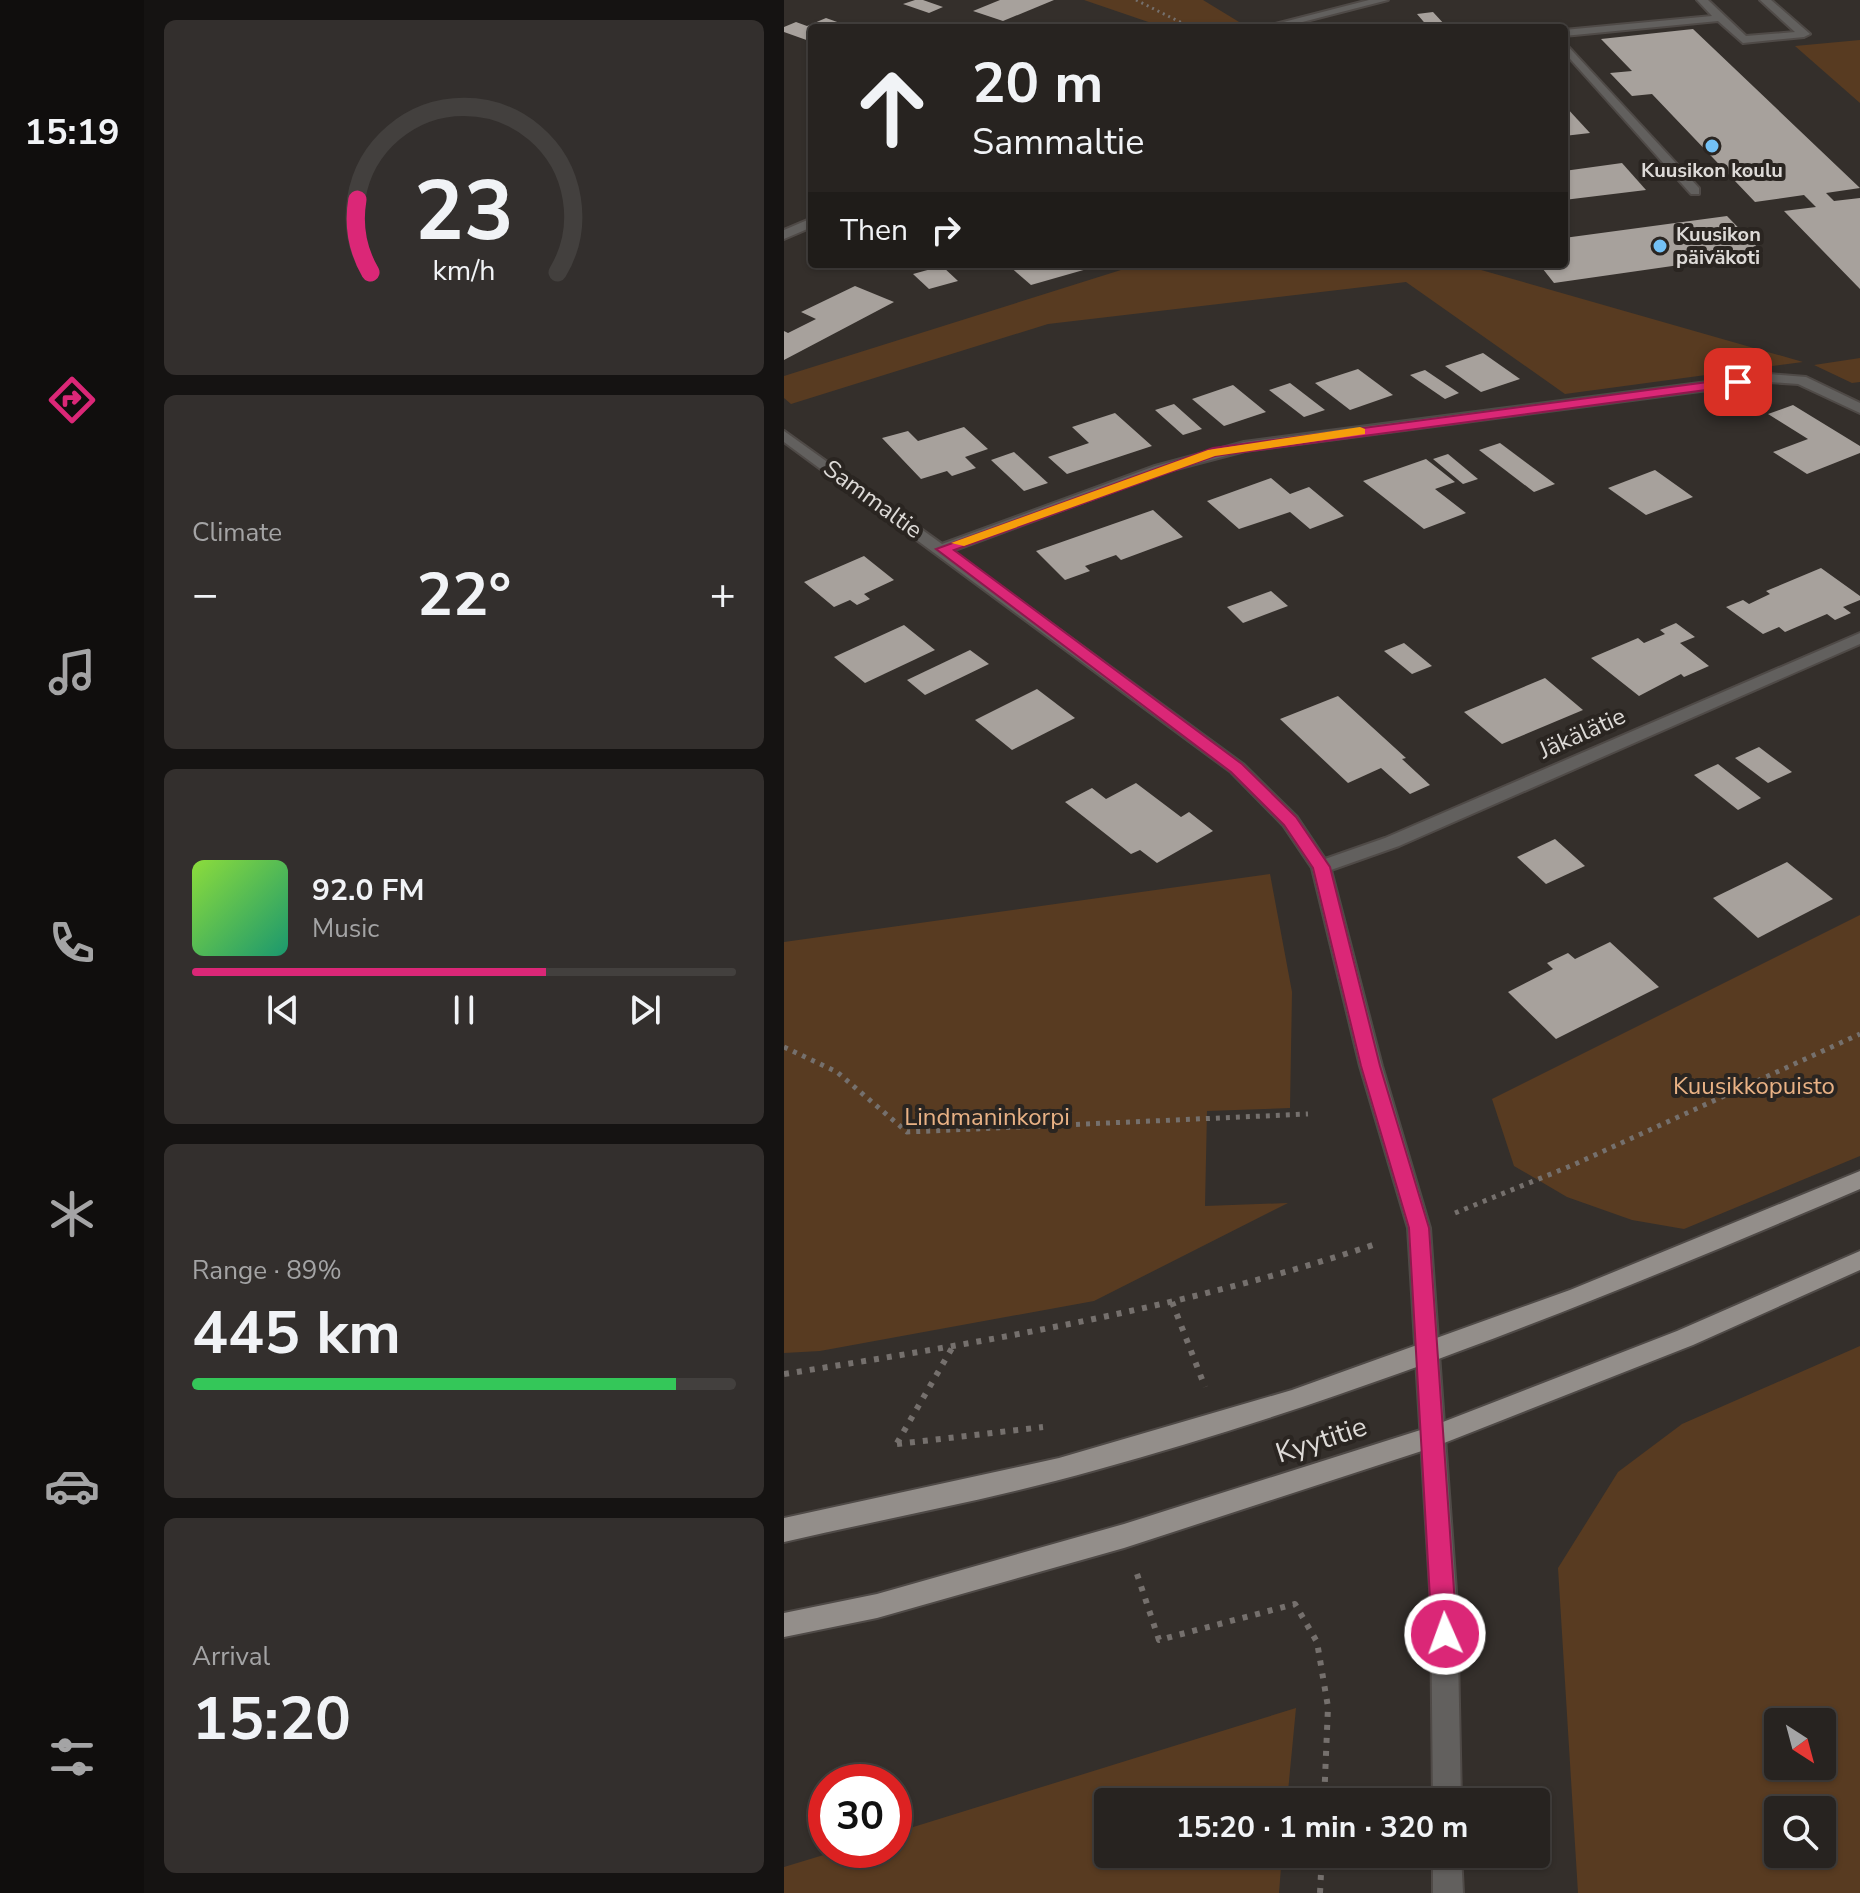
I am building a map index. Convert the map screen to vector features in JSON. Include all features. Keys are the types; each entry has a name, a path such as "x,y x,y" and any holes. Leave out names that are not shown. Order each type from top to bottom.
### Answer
{"main road":[{"name":"Kyytitie","path":"784,1530 1094,1460 1223,1422 1425,1354 1646,1272 1860,1180"},
{"name":"Kyytitie","path":"784,1625 877,1606 1110,1540 1434,1436 1685,1338 1860,1260"}],"street":[{"path":"1282,24 1383,0"},
{"path":"1702,0 1743,40 1804,34 1765,0"},
{"path":"1568,33 1720,18"},
{"path":"1568,49 1695,191"},
{"path":"784,235 808,224"},
{"path":"943,549 1160,469 1244,447 1769,378 1801,380 1860,409"},
{"name":"Sammaltie","path":"784,435 1237,768 1290,821 1321,867 1371,1066 1419,1228 1444,1605 1447,1788"},
{"name":"Jäkälätie","path":"1321,867 1392,842 1860,638"},
{"path":"1447,1868 1448,1893"}],"path":[{"path":"1136,0 1184,24"},
{"path":"784,1374 953,1347 1298,1273 1573,1165 1860,1034"},
{"path":"784,1047 837,1072 907,1132 1308,1114"},
{"path":"953,1347 897,1444 1052,1426"},
{"path":"1159,1640 1295,1604 1317,1642 1328,1707 1325,1788"},
{"path":"1320,1893 1321,1868"}],"green space":[{"path":"1084,0 1203,0 1242,24 1154,24"},
{"path":"1860,40 1860,103 1795,46"},
{"path":"1127,268 1474,268 1803,362 1565,394 1406,282 1048,324 791,404 784,398 784,376"},
{"path":"1860,358 1860,382 1852,383 1814,365"},
{"name":"Lindmaninkorpi","path":"1270,874 1292,992 1290,1108 1207,1111 1205,1206 1288,1203 1094,1301 820,1351 784,1353 784,942"},
{"name":"Kuusikkopuisto","path":"1860,915 1860,1156 1684,1229 1632,1220 1567,1197 1514,1166 1492,1099"},
{"path":"1860,1346 1860,1893 1578,1893 1558,1568 1618,1472 1682,1424"},
{"path":"1296,1708 1288,1788 1094,1788 1094,1868 1281,1868 1279,1893 784,1893 784,1867 808,1860 808,1868 912,1868 912,1827"}],"building":[{"path":"915,0 943,7 929,13 903,4"},
{"path":"1000,0 1054,0 1003,21 973,11"},
{"path":"1433,12 1444,24 1426,24 1417,14"},
{"path":"826,18 843,24 812,24"},
{"path":"796,22 807,26 808,41 784,32 784,27"},
{"path":"1693,29 1860,188 1826,193 1834,201 1860,198 1860,289 1784,211 1816,207 1804,195 1755,202 1652,94 1632,96 1610,73 1632,71 1601,39"},
{"path":"1568,109 1590,133 1568,136"},
{"path":"1622,163 1646,190 1568,200 1568,170"},
{"name":"Kuusikon päiväkoti","path":"1727,216 1763,253 1554,283 1542,268 1568,268 1568,237"},
{"path":"944,268 958,281 929,289 913,274"},
{"path":"1012,268 1090,268 1031,285"},
{"path":"855,286 894,302 784,360 784,331 788,333 816,319 801,312"},
{"path":"1483,353 1520,379 1481,392 1445,366"},
{"path":"1358,369 1393,395 1350,410 1315,383"},
{"path":"1425,370 1459,393 1445,399 1410,375"},
{"path":"1290,383 1325,410 1304,417 1269,390"},
{"path":"1233,385 1266,412 1224,426 1192,399"},
{"path":"1174,404 1202,429 1183,435 1155,410"},
{"path":"1793,405 1860,446 1860,453 1807,474 1773,452 1808,439 1768,414"},
{"path":"1115,413 1152,446 1067,474 1048,457 1089,443 1072,427"},
{"path":"964,427 988,449 965,457 976,468 952,476 947,471 921,479 882,438 908,431 918,441"},
{"path":"1500,443 1555,484 1534,492 1479,450"},
{"path":"1014,452 1048,483 1024,491 991,460"},
{"path":"1448,454 1478,479 1463,484 1433,459"},
{"path":"1426,459 1455,482 1435,489 1466,513 1424,529 1363,481"},
{"path":"1655,470 1693,497 1646,515 1608,488"},
{"path":"1271,478 1290,494 1309,487 1344,516 1310,529 1290,512 1239,529 1207,501"},
{"path":"1153,510 1183,537 1121,560 1116,555 1085,566 1090,571 1065,580 1036,551"},
{"path":"864,556 894,580 864,594 870,599 857,605 850,600 834,607 804,582"},
{"path":"1821,568 1860,596 1860,600 1843,607 1851,613 1835,620 1827,614 1785,632 1779,627 1763,634 1726,607 1743,600 1749,604 1770,594 1766,591"},
{"path":"1271,591 1288,606 1243,623 1227,607"},
{"path":"1676,623 1695,637 1680,643 1709,666 1684,677 1681,674 1639,696 1591,658 1638,638 1644,643 1665,634 1660,630"},
{"path":"904,625 935,650 865,683 834,657"},
{"path":"1404,643 1432,666 1412,674 1384,651"},
{"path":"970,650 989,664 925,695 907,680"},
{"path":"1545,678 1583,710 1502,744 1464,712"},
{"path":"1037,689 1075,718 1012,750 975,720"},
{"path":"1338,696 1406,758 1402,759 1430,785 1410,794 1381,768 1348,783 1280,719"},
{"path":"1759,747 1792,772 1768,783 1735,758"},
{"path":"1718,764 1761,798 1738,810 1694,775"},
{"path":"1136,783 1181,817 1189,812 1213,831 1157,863 1140,850 1131,854 1065,802 1092,788 1106,799"},
{"path":"1555,839 1585,866 1546,884 1517,857"},
{"path":"1787,862 1833,899 1758,938 1713,898"},
{"path":"1610,942 1659,987 1556,1039 1508,992 1553,969 1547,963 1568,953 1575,959"}],"slow traffic":[{"path":"959,543 1160,469 1213,453 1360,432"}],"place":[{"name":"Kuusikon koulu","path":"1712,146"},
{"name":"Kuusikon päiväkoti","path":"1660,246"}],"route":[{"path":"1445,1634 1419,1228 1371,1066 1321,867 1290,821 1237,768 943,549 1160,469 1213,453 1738,382"}]}
